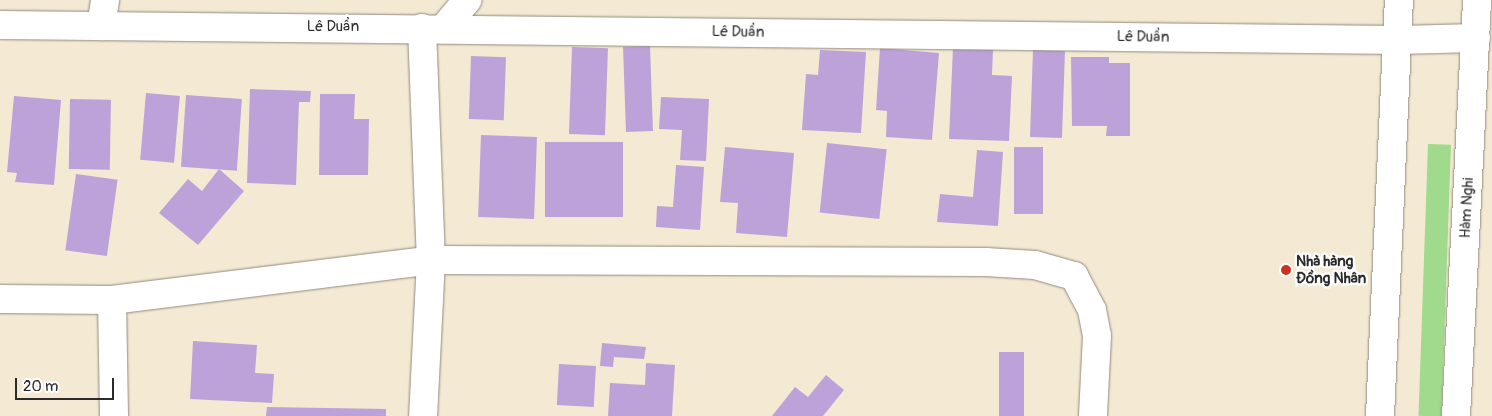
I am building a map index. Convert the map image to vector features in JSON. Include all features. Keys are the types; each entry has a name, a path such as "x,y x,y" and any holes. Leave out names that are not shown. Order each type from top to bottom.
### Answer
{"main road":[{"path":"423,416 431,260 432,28 467,0"},
{"path":"1380,416 1399,40 1399,0"},
{"name":"Hàm Nghi","path":"1456,416 1484,38 1478,0"},
{"name":"Lê Duẩn","path":"0,25 103,13 432,28 1399,40 1484,38"},
{"path":"0,299 112,300 431,260 986,262 1035,265 1074,276 1092,310 1097,336 1093,416"},
{"path":"112,300 114,416"}],"green space":[{"path":"1428,144 1451,145 1442,416 1419,416"}],"building":[{"path":"650,46 653,131 626,132 623,47"},
{"path":"572,47 608,48 605,135 569,134"},
{"path":"953,47 993,49 992,75 1012,76 1009,141 949,139"},
{"path":"880,48 939,53 932,140 886,137 887,111 876,110"},
{"path":"820,50 866,52 861,133 802,130 806,74 818,75"},
{"path":"1033,50 1065,51 1062,138 1030,137"},
{"path":"471,56 506,57 504,120 469,119"},
{"path":"1071,57 1109,57 1109,63 1130,63 1130,136 1106,136 1107,126 1072,126"},
{"path":"250,89 311,91 310,102 299,102 296,185 247,183"},
{"path":"146,93 180,96 174,163 140,160"},
{"path":"320,94 355,94 354,119 369,119 368,175 319,175"},
{"path":"186,95 242,99 237,171 181,167"},
{"path":"14,96 61,100 54,185 15,182 17,173 7,172"},
{"path":"661,97 709,99 706,161 680,160 682,130 659,129"},
{"path":"70,99 111,100 110,170 69,169"},
{"path":"481,135 537,137 534,219 478,217"},
{"path":"545,142 623,142 623,217 545,217"},
{"path":"827,143 887,149 879,219 820,213"},
{"path":"725,147 794,153 787,237 736,233 738,203 720,202"},
{"path":"1014,147 1043,147 1043,214 1014,214"},
{"path":"977,150 1003,152 998,226 937,222 940,194 973,197"},
{"path":"676,165 704,167 700,230 656,227 657,206 673,207"},
{"path":"219,169 244,191 198,245 159,213 188,179 202,191"},
{"path":"76,174 118,180 107,256 65,250"},
{"path":"193,341 257,345 255,373 274,374 272,403 190,399"},
{"path":"602,343 646,347 644,359 614,357 613,367 600,366"},
{"path":"999,352 1024,352 1024,416 999,416"},
{"path":"646,363 675,365 672,416 608,416 610,383 645,385"},
{"path":"559,364 596,366 594,407 557,405"},
{"path":"826,375 844,390 823,416 772,416 795,387 808,397"},
{"path":"267,407 386,409 386,416 266,416"}],"place":[{"name":"Nhà hàng Đồng Nhân","path":"1286,270"}]}
